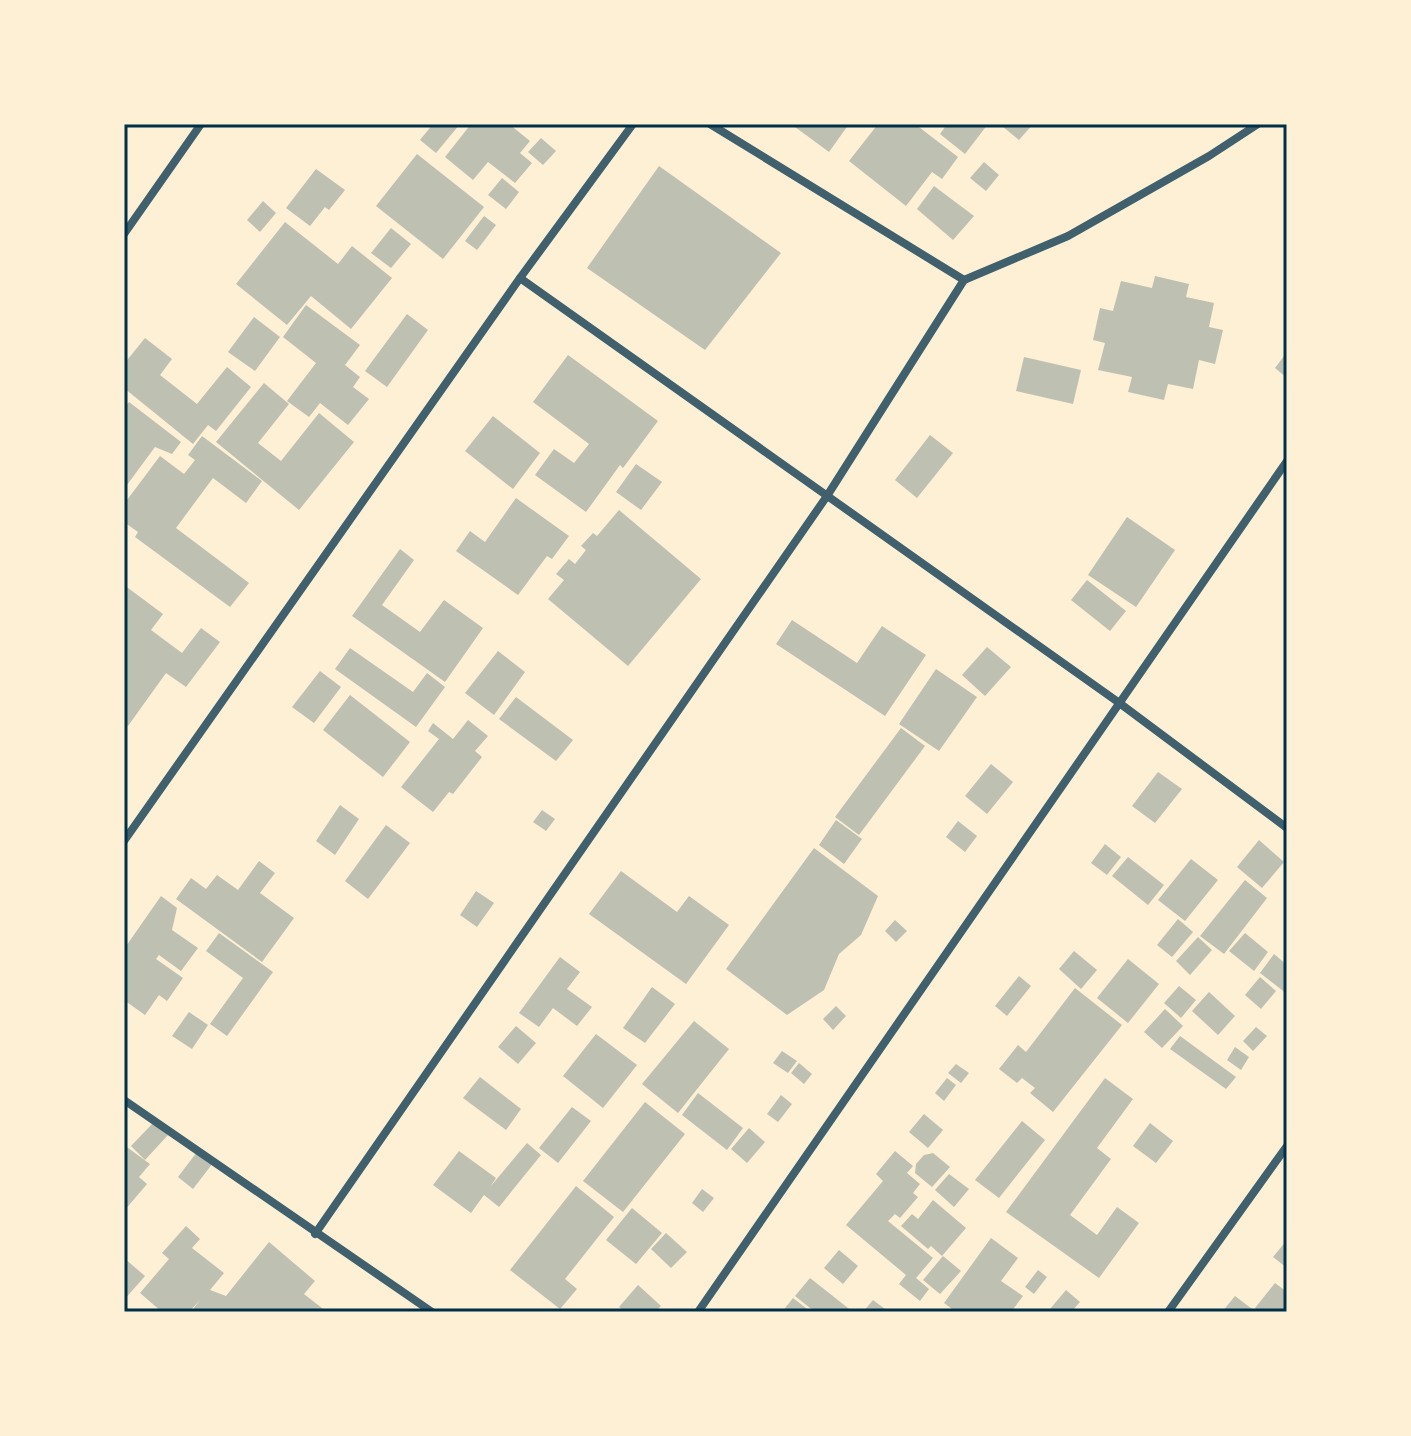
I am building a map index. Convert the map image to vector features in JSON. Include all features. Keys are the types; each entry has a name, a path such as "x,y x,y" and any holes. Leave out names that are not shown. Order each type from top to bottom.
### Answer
{"street":[{"path":"124,234 201,124"},
{"path":"124,841 520,278 633,124"},
{"path":"710,124 964,280"},
{"path":"315,1234 827,496 964,280 1068,236 1209,156 1258,124"},
{"path":"520,278 1118,702 1287,828"},
{"path":"698,1312 1287,461"},
{"path":"124,1100 432,1312"},
{"path":"1168,1312 1287,1146"}],"building":[{"path":"433,124 460,124 436,153 420,140"},
{"path":"471,124 509,124 530,141 520,153 532,163 515,183 488,162 473,180 445,157"},
{"path":"791,124 849,124 829,152"},
{"path":"878,124 915,124 958,157 942,179 932,172 906,206 849,161"},
{"path":"947,124 988,124 965,154 940,134"},
{"path":"1003,124 1033,124 1019,140"},
{"path":"541,138 556,151 543,165 528,152"},
{"path":"417,154 484,207 443,259 376,206"},
{"path":"984,162 999,175 986,191 970,178"},
{"path":"659,166 781,253 705,350 587,268"},
{"path":"316,169 345,190 329,210 325,207 310,226 286,208"},
{"path":"502,178 519,192 506,209 488,195"},
{"path":"934,186 974,216 953,240 917,209"},
{"path":"263,201 276,213 260,232 247,220"},
{"path":"484,216 496,225 477,250 465,241"},
{"path":"285,222 338,264 352,246 392,278 351,329 311,296 287,325 236,284"},
{"path":"391,228 411,244 391,268 371,253"},
{"path":"1155,276 1189,284 1186,297 1214,303 1209,327 1223,330 1215,364 1199,360 1193,389 1168,384 1164,400 1128,392 1132,377 1098,370 1105,343 1093,340 1100,308 1113,311 1121,281 1152,288"},
{"path":"306,305 360,345 345,365 360,377 353,387 369,399 348,425 320,403 309,417 287,401 316,363 283,337"},
{"path":"407,314 428,330 387,387 365,371"},
{"path":"254,317 280,337 255,371 228,352"},
{"path":"145,338 172,359 160,375 197,404 227,367 251,387 216,431 208,425 193,444 124,388 124,364"},
{"path":"1287,352 1287,378 1275,368"},
{"path":"568,355 658,421 623,468 620,465 586,512 535,475 554,449 574,463 589,444 533,402"},
{"path":"1024,357 1081,370 1073,404 1016,391"},
{"path":"264,383 289,404 258,443 281,461 319,413 354,442 299,510 216,442"},
{"path":"129,402 181,442 172,454 155,447 124,489 124,408"},
{"path":"493,416 540,453 513,489 465,451"},
{"path":"930,435 953,453 917,498 895,480"},
{"path":"202,436 262,481 246,503 213,478 176,528 249,583 230,607 135,537 138,532 124,522 124,504 160,456 184,474 195,460 188,455"},
{"path":"636,464 662,482 641,510 616,492"},
{"path":"516,498 569,536 552,559 547,556 518,595 456,551 470,531 485,542"},
{"path":"619,510 701,579 628,666 548,599 564,580 556,574 569,559 575,564 586,550 581,546 593,533 597,536"},
{"path":"1127,517 1175,550 1136,607 1088,575"},
{"path":"400,549 414,560 382,605 420,632 444,600 483,628 445,682 352,616"},
{"path":"1087,580 1126,611 1110,631 1071,600"},
{"path":"124,585 163,614 151,630 182,653 201,628 220,642 186,687 166,673 128,726 124,723"},
{"path":"792,620 857,663 882,626 926,655 885,716 776,644"},
{"path":"987,647 1011,667 985,696 962,675"},
{"path":"350,648 413,692 427,673 445,687 416,727 335,669"},
{"path":"498,651 525,672 494,715 465,693"},
{"path":"936,669 977,697 939,751 899,724"},
{"path":"320,671 341,687 314,723 292,707"},
{"path":"350,695 410,742 383,777 323,730"},
{"path":"516,697 573,740 556,761 499,719"},
{"path":"468,720 488,736 475,751 482,757 453,794 449,792 433,812 401,787 439,739 428,731 433,723 453,739"},
{"path":"901,728 925,746 859,835 835,817"},
{"path":"991,764 1013,782 987,814 965,796"},
{"path":"1158,772 1182,789 1155,823 1132,806"},
{"path":"340,805 359,819 335,855 316,841"},
{"path":"542,810 555,819 546,831 533,822"},
{"path":"836,820 862,839 844,864 819,845"},
{"path":"958,821 977,836 965,852 946,837"},
{"path":"386,825 410,843 368,899 345,881"},
{"path":"1259,840 1284,862 1262,888 1237,867"},
{"path":"1105,844 1121,857 1107,875 1091,863"},
{"path":"814,848 878,896 861,935 839,954 824,990 787,1015 726,969"},
{"path":"1128,857 1164,885 1148,905 1112,876"},
{"path":"1191,859 1218,880 1185,921 1158,900"},
{"path":"259,861 275,873 260,893 294,918 262,962 176,899 191,878 206,889 217,875 238,890"},
{"path":"621,871 677,912 689,896 729,925 686,984 589,914"},
{"path":"1245,880 1267,898 1224,954 1200,936"},
{"path":"476,891 494,903 477,927 460,915"},
{"path":"161,896 177,908 172,930 198,948 181,971 159,955 156,959 183,978 167,1001 159,995 145,1015 124,1000 124,949"},
{"path":"1178,919 1193,932 1172,957 1157,945"},
{"path":"895,920 907,931 896,942 885,931"},
{"path":"219,933 273,972 227,1036 210,1024 243,978 206,951"},
{"path":"1245,933 1268,952 1254,971 1229,951"},
{"path":"1198,937 1212,950 1190,975 1176,961"},
{"path":"1074,951 1097,970 1081,989 1059,969"},
{"path":"1274,954 1287,965 1287,994 1260,973"},
{"path":"560,957 580,972 567,989 592,1007 577,1026 553,1008 539,1027 519,1013"},
{"path":"1128,959 1159,984 1128,1023 1097,998"},
{"path":"1019,976 1031,986 1007,1016 995,1006"},
{"path":"1260,977 1276,991 1261,1009 1245,995"},
{"path":"1179,986 1196,1000 1181,1018 1164,1003"},
{"path":"652,987 675,1004 645,1043 623,1028"},
{"path":"1075,988 1122,1025 1053,1112 1030,1093 1035,1088 1022,1078 1017,1083 999,1069 1018,1045 1026,1052"},
{"path":"1209,992 1235,1016 1218,1035 1192,1011"},
{"path":"836,1006 846,1016 833,1030 823,1019"},
{"path":"1165,1009 1183,1026 1162,1048 1144,1032"},
{"path":"189,1012 208,1025 192,1049 172,1036"},
{"path":"694,1021 729,1049 678,1113 642,1084"},
{"path":"516,1026 536,1043 518,1064 498,1047"},
{"path":"1256,1027 1267,1036 1253,1051 1243,1041"},
{"path":"596,1034 637,1065 603,1108 563,1076"},
{"path":"1180,1036 1236,1077 1226,1089 1170,1049"},
{"path":"1235,1047 1249,1057 1241,1070 1227,1060"},
{"path":"782,1051 797,1061 788,1073 773,1063"},
{"path":"799,1063 812,1074 804,1084 791,1073"},
{"path":"956,1064 969,1073 961,1083 948,1073"},
{"path":"480,1077 521,1109 506,1130 463,1098"},
{"path":"947,1078 956,1085 944,1101 935,1093"},
{"path":"1105,1078 1133,1099 1097,1148 1111,1159 1070,1215 1097,1235 1117,1207 1139,1223 1099,1278 1006,1212"},
{"path":"698,1093 743,1128 727,1150 682,1115"},
{"path":"781,1095 792,1104 778,1122 767,1114"},
{"path":"645,1102 685,1134 623,1212 583,1181"},
{"path":"572,1107 591,1121 558,1163 539,1148"},
{"path":"924,1114 943,1130 928,1148 909,1132"},
{"path":"1022,1121 1045,1140 999,1198 975,1180"},
{"path":"154,1122 168,1135 145,1160 131,1146"},
{"path":"1150,1123 1173,1141 1156,1163 1133,1146"},
{"path":"749,1128 765,1142 747,1163 731,1149"},
{"path":"527,1143 541,1155 499,1207 484,1195 471,1213 433,1185 459,1151 496,1178 490,1187"},
{"path":"124,1145 150,1164 139,1177 147,1184 124,1211"},
{"path":"895,1151 913,1166 907,1173 920,1184 913,1193 918,1197 900,1218 895,1214 888,1221 933,1258 916,1278 929,1289 920,1301 899,1284 906,1275 846,1225 883,1181 876,1174"},
{"path":"197,1152 213,1163 193,1189 178,1177"},
{"path":"933,1153 950,1167 932,1187 915,1173 916,1164 924,1155"},
{"path":"949,1174 969,1189 954,1207 935,1190"},
{"path":"576,1186 614,1217 565,1279 577,1289 560,1309 510,1270"},
{"path":"702,1189 714,1198 703,1212 692,1203"},
{"path":"933,1200 966,1228 942,1256 931,1246 928,1249 901,1226 912,1214 918,1219"},
{"path":"632,1208 662,1233 636,1264 606,1240"},
{"path":"186,1226 200,1239 192,1248 224,1273 210,1290 226,1296 269,1242 315,1281 304,1294 327,1312 191,1312 200,1300 189,1312 162,1312 140,1293 169,1259 162,1253"},
{"path":"666,1233 687,1252 671,1268 651,1249"},
{"path":"991,1238 1018,1258 1001,1281 1023,1296 1011,1312 956,1312 944,1303"},
{"path":"1287,1240 1287,1268 1273,1257"},
{"path":"839,1250 858,1266 843,1284 824,1268"},
{"path":"943,1256 961,1271 940,1294 923,1280"},
{"path":"124,1258 145,1276 124,1300"},
{"path":"1038,1270 1047,1277 1034,1294 1025,1287"},
{"path":"810,1278 853,1312 815,1312 795,1296"},
{"path":"1275,1283 1287,1292 1287,1312 1260,1312 1255,1308"},
{"path":"638,1285 661,1306 655,1312 625,1312 619,1307"},
{"path":"1066,1290 1080,1302 1071,1312 1054,1312 1050,1309"},
{"path":"1235,1296 1256,1312 1222,1312"},
{"path":"793,1298 811,1312 782,1312"},
{"path":"873,1300 889,1312 863,1312"}]}
